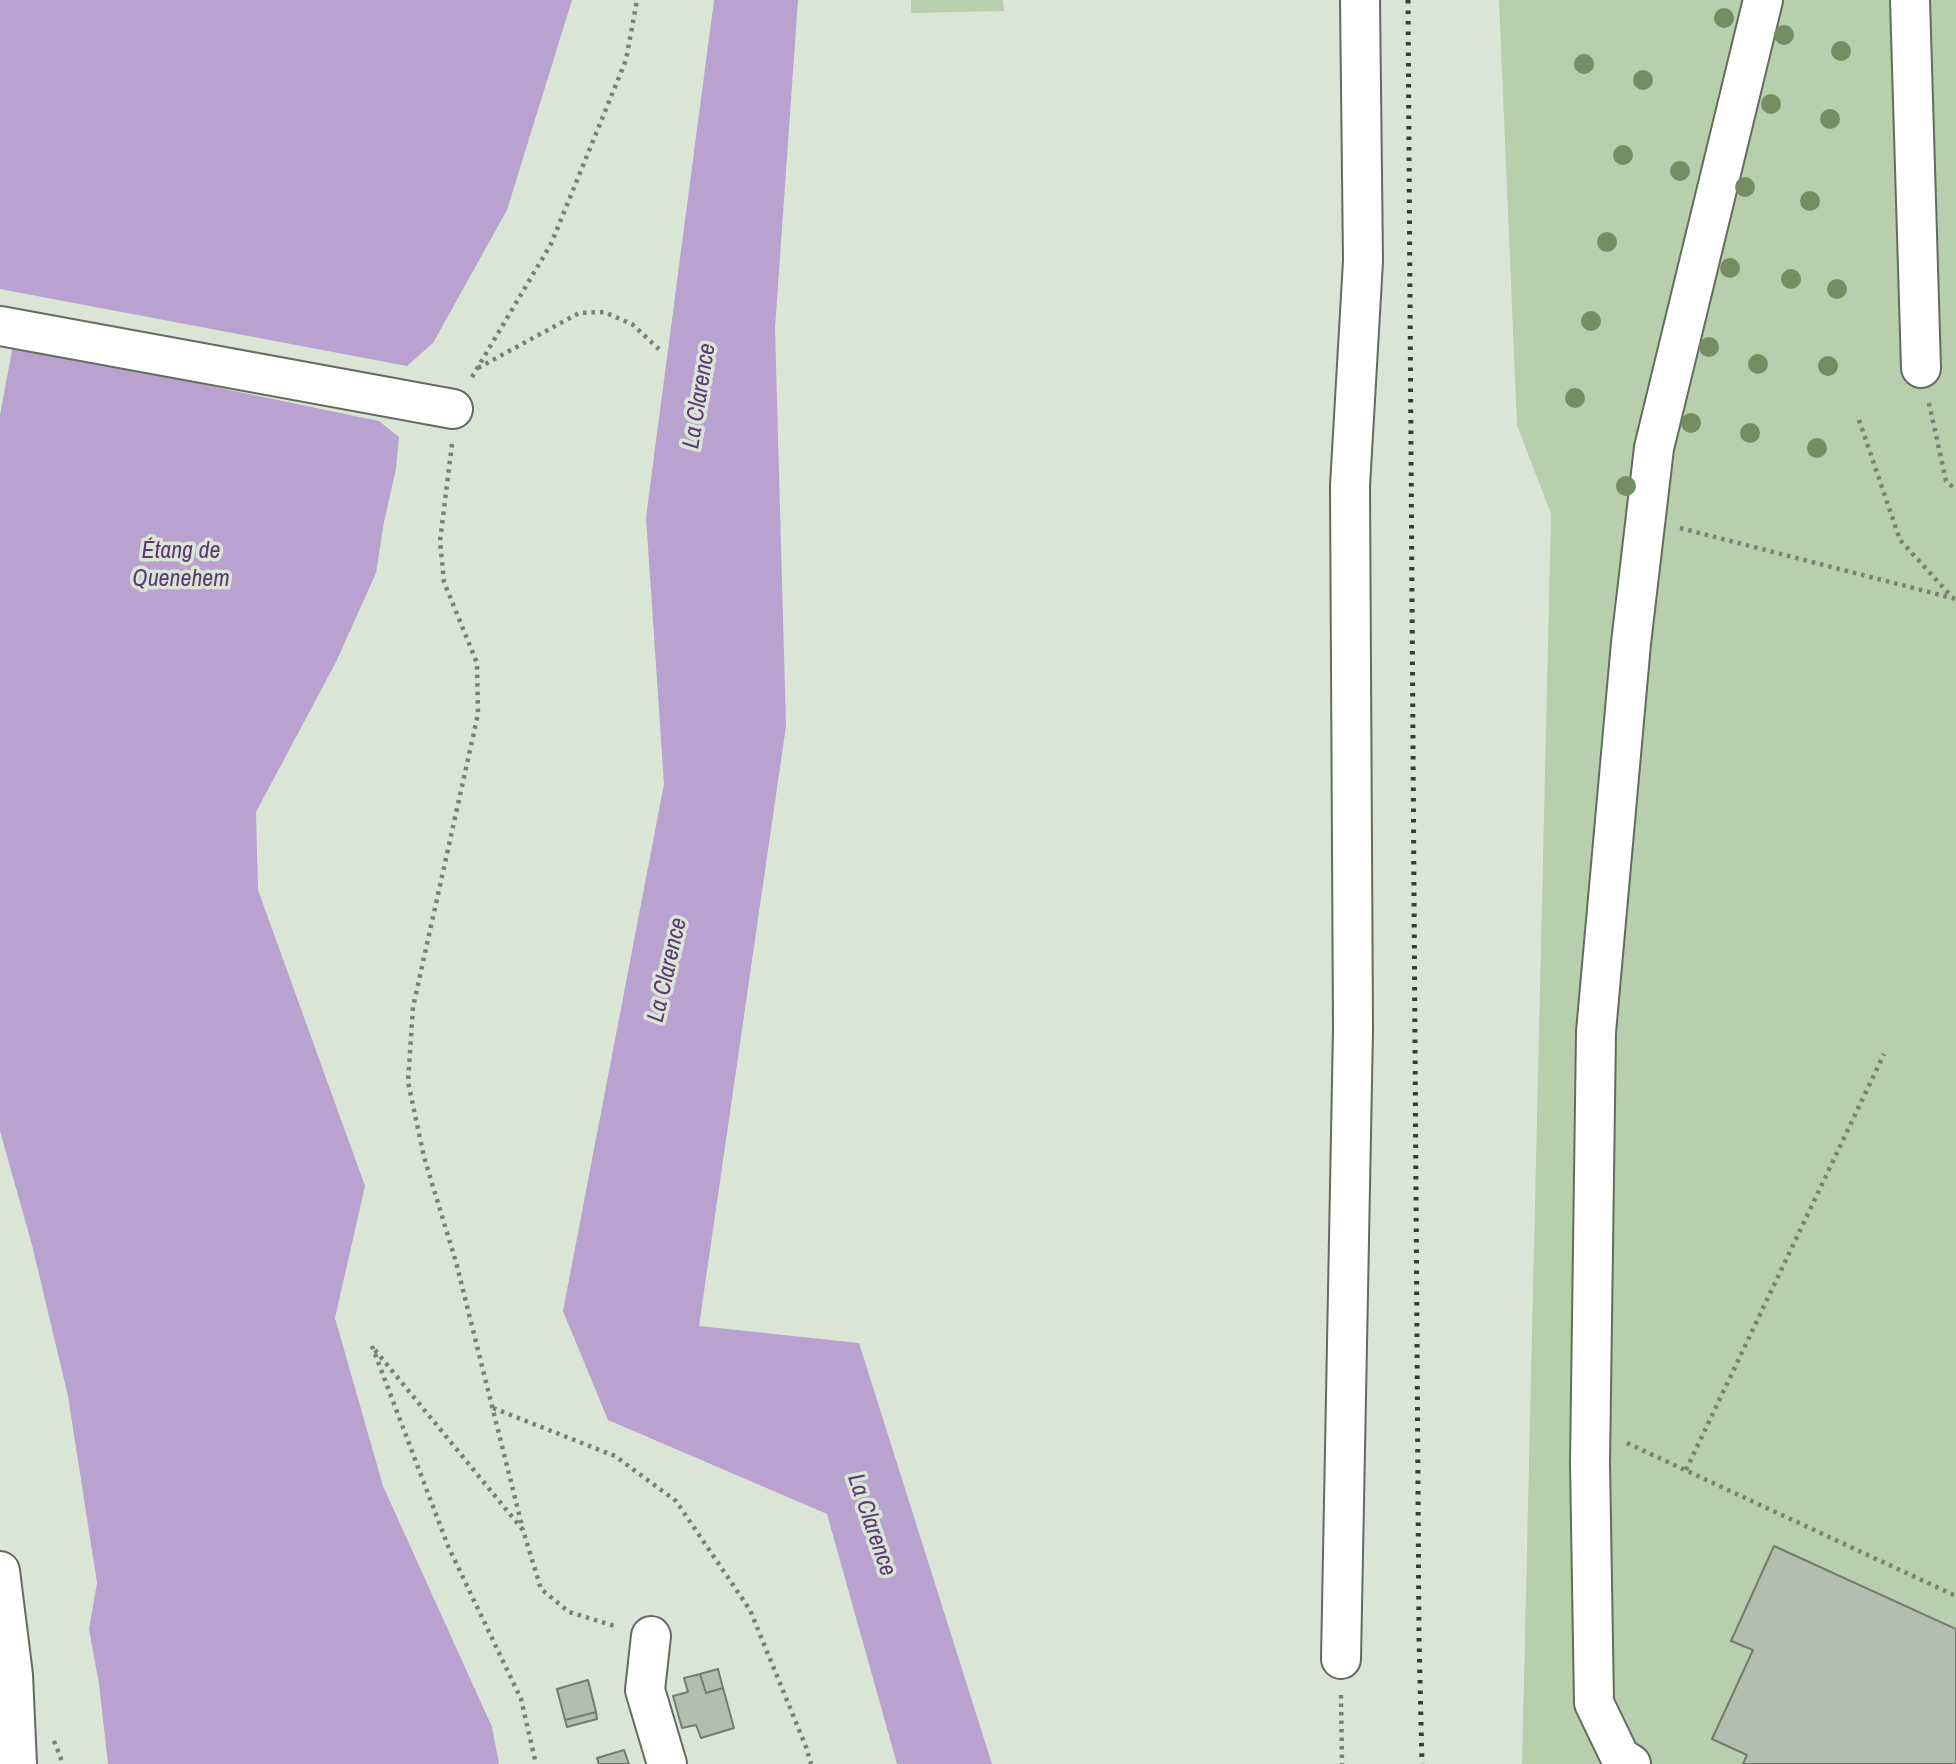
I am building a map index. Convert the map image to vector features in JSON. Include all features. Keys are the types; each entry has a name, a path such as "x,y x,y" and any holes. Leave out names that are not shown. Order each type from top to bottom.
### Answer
{"street":[{"path":"1340,1659 1353,1029 1350,485 1363,261 1360,0"},
{"path":"1630,1764 1620,1757 1594,1703 1590,1426 1596,1032 1631,643 1654,448 1763,0"},
{"path":"1910,0 1921,368"},
{"path":"0,326 453,409"},
{"path":"0,1571 13,1675 17,1764"},
{"path":"650,1636 645,1690 667,1764"}],"path":[{"path":"637,0 626,60 551,244 453,409 454,423 440,541 441,555 444,582 477,663 478,714 413,1007 408,1083 424,1157 456,1262 523,1530 541,1589 569,1612 650,1636"},
{"path":"478,368 579,313 604,312 632,324 661,351"},
{"path":"1921,368 1946,481 1956,490"},
{"path":"1859,420 1900,540 1954,598"},
{"path":"1646,519 1954,598"},
{"path":"1686,1470 1884,1054"},
{"path":"523,1530 372,1346 448,1546 521,1699 536,1764"},
{"path":"493,1408 615,1456 676,1501 750,1610 811,1764"},
{"path":"1590,1426 1956,1596"},
{"path":"1340,1659 1342,1764"}],"green space":[{"path":"911,0 1003,0 1004,11 911,13"},
{"path":"1499,0 1956,0 1956,1764 1522,1764 1551,514 1517,425"}],"water":[{"path":"0,0 572,0 507,210 433,343 407,366 0,289"},
{"name":"La Clarence","path":"714,0 798,0 775,328 786,726 699,1326 859,1343 992,1764 897,1764 827,1514 608,1420 563,1311 664,784 646,517"},
{"name":"Étang de Quenehem","path":"13,345 379,421 399,437 396,469 376,573 336,662 256,812 258,890 365,1186 335,1318 383,1486 492,1727 499,1764 108,1764 99,1684 89,1629 97,1583 68,1396 32,1245 0,1131 0,415"}],"building":[{"path":"1774,1546 1956,1629 1956,1764 1743,1764 1747,1755 1712,1739 1753,1650 1731,1641"},
{"path":"718,1669 723,1688 706,1693 700,1674"},
{"path":"700,1674 706,1693 723,1688 734,1728 701,1738 696,1725 682,1728 673,1696 688,1692 684,1678"},
{"path":"588,1680 596,1712 565,1720 557,1689"},
{"path":"596,1712 597,1719 567,1727 565,1720"},
{"path":"624,1750 629,1764 599,1764 597,1758"}],"railway":[{"path":"1408,0 1422,1764"}]}
